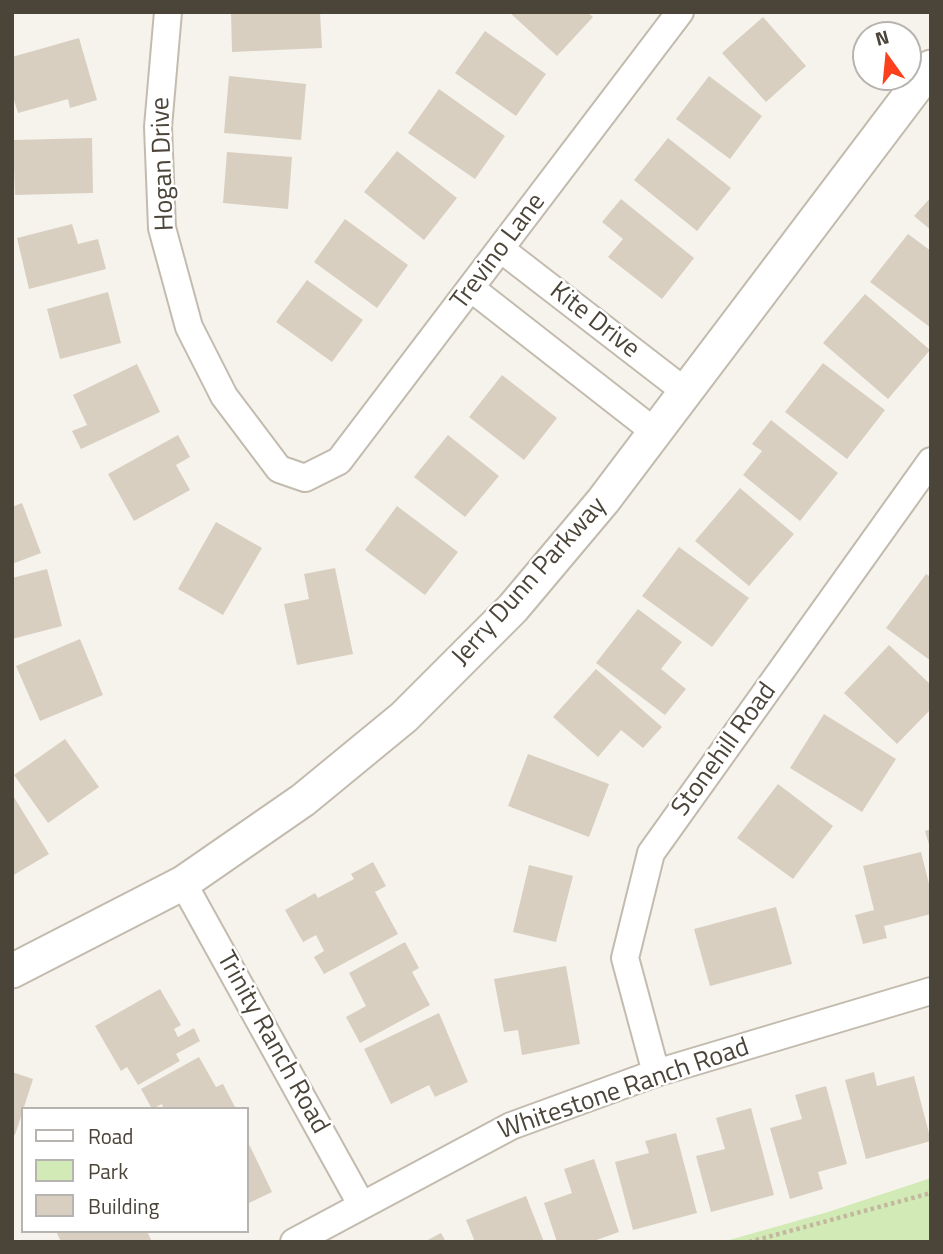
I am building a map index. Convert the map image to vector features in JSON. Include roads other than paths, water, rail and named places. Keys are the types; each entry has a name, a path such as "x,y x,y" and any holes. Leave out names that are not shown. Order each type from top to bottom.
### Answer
{"street":[{"name":"Hogan Drive","path":"168,12 158,127 162,228 189,327 224,396 279,469 305,478"},
{"name":"Trevino Lane","path":"305,478 339,461 502,250 680,12"},
{"name":"Jerry Dunn Parkway","path":"12,971 183,883 303,800 404,717 513,608 603,501 931,67"},
{"name":"Kite Drive","path":"502,250 686,392"},
{"name":"Kite Drive","path":"472,289 655,432"},
{"name":"Stonehill Road","path":"656,1073 625,957 651,853 931,461"},
{"name":"Trinity Ranch Road","path":"183,883 361,1204"},
{"name":"Whitestone Ranch Road","path":"294,1242 511,1126 656,1073 931,991"}]}
